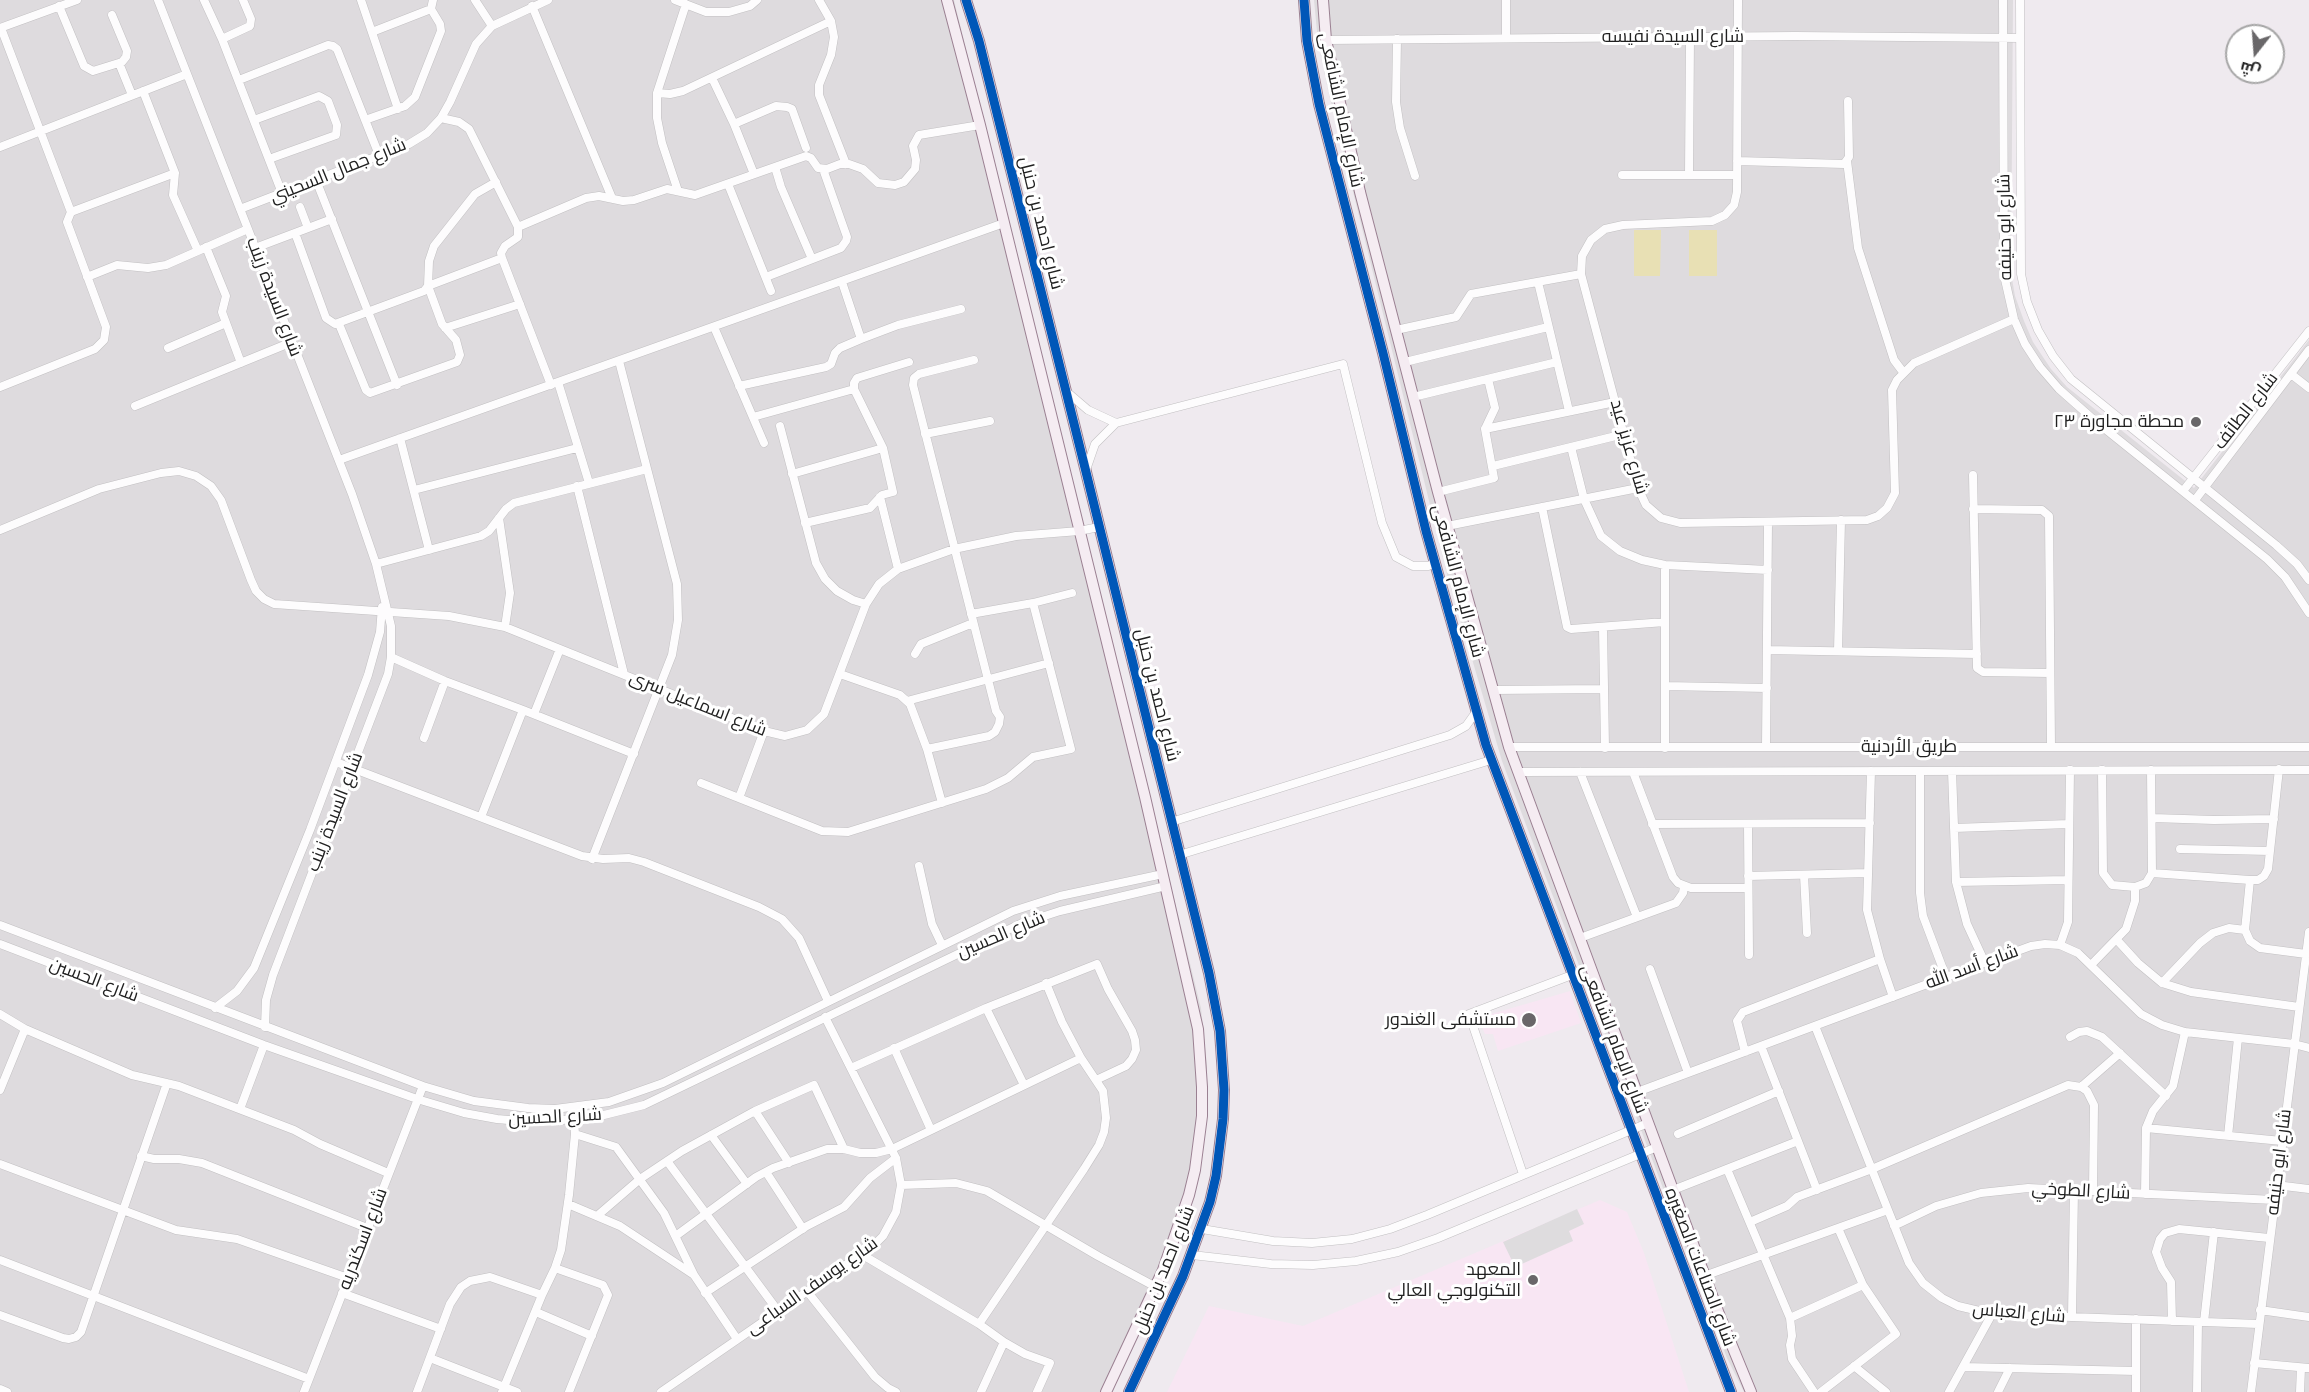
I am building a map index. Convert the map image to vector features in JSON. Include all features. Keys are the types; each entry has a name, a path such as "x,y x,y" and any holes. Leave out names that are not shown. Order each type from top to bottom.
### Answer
{"street":[{"path":"0,387 95,349 104,340 106,327 67,222 71,212 1,28 77,0"},
{"name":"شارع السيدة زينب","path":"158,0 365,529 376,564 385,611 392,626 388,674 273,975 266,1000 265,1027"},
{"path":"204,0 239,80 282,193"},
{"path":"222,39 250,26 251,19 243,0"},
{"path":"361,0 398,108"},
{"path":"475,0 492,26"},
{"name":"شارع جمال السحيني","path":"240,209 409,144 427,133 441,118 476,44 492,26 548,0"},
{"path":"675,0 706,12 729,12 750,6 757,0"},
{"path":"819,0 831,21 833,45 819,86 819,95 846,164"},
{"name":"شارع احمد بن حنبل","path":"947,0 980,125 1166,886 1193,1001 1202,1061 1202,1116 1195,1170 1189,1195 1156,1287 1106,1392"},
{"name":"شارع احمد بن حنبل","path":"966,0 979,40 1216,1002 1223,1060 1224,1100 1220,1147 1210,1203 1192,1255 1129,1392"},
{"name":"شارع الإمام الشافعى","path":"1304,0 1307,41 1319,104 1435,563 1476,712 1491,760 1640,1154"},
{"name":"شارع الإمام الشافعى","path":"1323,0 1326,40 1360,192 1447,526 1509,747 1657,1147"},
{"path":"1506,0 1506,38"},
{"name":"شارع عزيز عيد","path":"1737,0 1737,192 1734,205 1725,215 1712,221 1623,225 1605,229 1591,240 1582,256 1581,273 1638,488 1646,505 1661,518 1680,523 1867,520 1878,516 1887,508 1895,493 1892,390 1903,372"},
{"name":"شارع ابو حنيفه","path":"2003,0 2004,275 2014,319 2025,344 2040,367 2059,389 2094,420 2267,559 2285,577 2309,613"},
{"name":"شارع ابو حنيفه","path":"2020,0 2021,274 2034,321 2053,356 2071,379 2276,545 2297,564 2309,580"},
{"path":"365,120 411,103 440,34 440,24 432,4 372,32"},
{"path":"678,191 662,143 657,118 657,93 686,4"},
{"path":"59,6 87,68 97,71 119,63 126,57 127,51 112,15"},
{"path":"532,6 612,198"},
{"path":"657,93 670,94 683,91 831,21"},
{"name":"شارع السيدة نفيسه","path":"1326,40 1737,36 2020,38"},
{"path":"1689,175 1690,37"},
{"path":"957,38 979,40"},
{"path":"1397,39 1398,111 1406,153 1415,176"},
{"path":"239,80 330,45 336,49 379,155"},
{"path":"119,63 132,96"},
{"path":"0,147 187,74"},
{"path":"711,78 734,124 754,174"},
{"path":"143,91 175,173 173,195 226,296 222,312 241,363"},
{"path":"254,120 319,96 328,101 337,125 336,135 269,159"},
{"path":"1848,101 1847,162 1858,248 1894,360 1903,372 1914,363 2014,319"},
{"path":"734,124 776,106 787,107 792,110 806,147"},
{"path":"441,118 459,122 469,129 519,227 518,237 505,246 501,253 502,258 555,383 589,483"},
{"path":"823,170 846,164 858,166 878,183 895,185 904,182 915,169 913,146 919,135 980,125"},
{"path":"519,227 586,198 599,196 623,201 634,200 662,190 695,195 806,156 811,158 814,165 823,170 847,237 841,248 766,277"},
{"path":"1737,161 1844,164 1847,162"},
{"path":"775,167 812,259"},
{"path":"71,212 175,173"},
{"path":"1622,175 1737,174"},
{"path":"316,180 397,385"},
{"path":"339,324 367,392 373,394 457,362 460,355 456,340 442,324 428,286 428,269 434,246 475,194 485,186 496,182"},
{"path":"728,184 771,291"},
{"path":"300,207 308,228"},
{"path":"255,248 332,219"},
{"path":"339,460 1004,223"},
{"path":"87,277 117,266 157,267 248,229"},
{"path":"295,233 326,318 332,323 339,324 424,291 428,286 502,258"},
{"path":"1396,330 1456,317 1471,294 1581,273"},
{"path":"842,282 861,339"},
{"path":"1538,282 1569,411"},
{"path":"445,328 520,304"},
{"path":"740,386 826,367 831,364 835,352 840,348 898,325 961,309"},
{"path":"168,348 226,323"},
{"path":"714,327 765,443"},
{"path":"1405,362 1548,327"},
{"name":"شارع الطائف","path":"2183,490 2309,331"},
{"path":"135,406 292,342"},
{"name":"شارع الطائف","path":"2195,501 2309,350"},
{"path":"927,749 989,736 995,732 1000,717 973,623 913,385 914,378 922,372 974,360"},
{"path":"592,859 672,655 676,632 677,584 619,361"},
{"path":"806,523 870,508 880,497 893,492 883,448 854,389 854,383 857,378 909,362"},
{"path":"1413,397 1557,362"},
{"path":"1086,471 1095,444 1116,423 1343,364 1382,523 1396,557 1413,566 1428,566 1435,563"},
{"path":"2291,374 2309,388"},
{"path":"1438,492 1492,479 1495,475 1485,429 1495,408 1488,379"},
{"path":"1391,385 1409,380"},
{"path":"753,417 854,389"},
{"path":"1065,390 1088,410 1116,423"},
{"path":"1485,429 1615,402"},
{"path":"925,434 990,422"},
{"path":"780,426 816,564 825,579 837,591 866,604"},
{"path":"1493,466 1624,434"},
{"path":"400,438 429,550"},
{"path":"1571,447 1584,499 1601,536 1620,550 1642,560 1665,565 1768,570"},
{"path":"414,490 577,448"},
{"path":"792,474 883,448"},
{"path":"376,564 481,536 489,531 499,516 514,503 647,469"},
{"name":"شارع اسماعيل سرى","path":"0,530 99,489 161,473 179,471 204,481 222,500 256,591 264,599 274,604 449,616 505,627 774,734 791,735 807,730 824,714 866,604 879,584 898,569 954,549 1016,536 1079,531 1099,526"},
{"path":"1973,475 1977,668 1983,672 2050,673"},
{"path":"577,486 624,674"},
{"path":"1447,526 1638,488"},
{"path":"880,497 898,569"},
{"path":"1542,507 1567,627 1571,629 1665,622"},
{"path":"1973,509 2042,510 2047,513 2051,747"},
{"path":"499,516 510,593 505,627"},
{"path":"1838,651 1841,520"},
{"path":"1766,747 1768,522"},
{"path":"1665,565 1665,748"},
{"path":"971,614 1033,603 1072,592"},
{"path":"701,783 822,831 835,833 860,828 998,784 1033,757 1071,749 1033,603"},
{"name":"شارع السيدة زينب","path":"214,1008 237,991 254,968 368,675 385,611"},
{"path":"915,654 921,644 973,623"},
{"path":"1603,627 1605,748"},
{"path":"534,714 560,649"},
{"path":"1767,650 1977,654"},
{"path":"391,657 445,681 634,754"},
{"path":"908,701 1049,663"},
{"path":"840,674 900,695 908,701 914,710 927,749 942,803"},
{"path":"424,738 445,681"},
{"path":"1665,686 1767,688"},
{"path":"1493,690 1604,689"},
{"path":"481,818 523,710"},
{"path":"1171,822 1450,735 1467,726 1476,712"},
{"path":"739,798 764,730"},
{"name":"طريق الأردنية","path":"1509,747 2309,747"},
{"path":"1179,855 1491,760"},
{"path":"336,762 592,859 629,858 644,862 759,907 782,919 800,938 828,1001"},
{"path":"2152,873 2250,880 2264,876 2268,869 2279,769"},
{"path":"2070,770 2068,922 2060,945 2078,953 2141,1014 2162,1025 2185,1032 2294,1044 2309,1048"},
{"path":"2102,770 2103,873 2112,885 2135,887 2146,883 2152,873 2151,770"},
{"name":"طريق الأردنية","path":"1518,772 2309,770"},
{"path":"1871,771 1867,910 1893,997"},
{"path":"1920,771 1920,893 1923,916 1946,977"},
{"path":"1952,771 1956,882 1967,924 1985,963"},
{"path":"1580,772 1636,917"},
{"path":"1634,772 1672,877 1684,887 1748,888"},
{"path":"2153,818 2274,819"},
{"path":"1653,824 1870,823"},
{"path":"1748,824 1749,955"},
{"path":"1954,828 2069,824"},
{"path":"2180,849 2270,851"},
{"path":"919,866 932,924 942,945"},
{"path":"1748,876 1868,873"},
{"name":"شارع الحسين","path":"0,925 423,1086 474,1101 555,1109 609,1102 663,1083 999,917 1035,902 1163,874"},
{"path":"1804,875 1807,933"},
{"path":"1956,882 2068,880"},
{"path":"2250,880 2245,930 2250,941 2260,948 2306,954"},
{"name":"شارع الحسين","path":"0,944 264,1045 417,1099 464,1113 497,1119 531,1122 574,1120 618,1113 669,1094 1006,929 1060,911 1166,886"},
{"path":"1581,938 1676,903 1684,887"},
{"path":"2091,965 2117,940 2132,916 2135,887"},
{"path":"999,917 1006,929"},
{"path":"2162,983 2200,942 2213,933 2229,928 2245,930"},
{"name":"شارع ابو حنيفه","path":"2251,1392 2294,1044 2307,967 2309,932"},
{"path":"2117,940 2138,963 2162,983 2191,992 2299,1007"},
{"name":"شارع أسد الله","path":"1637,1092 2031,946 2060,945"},
{"path":"1745,1052 1737,1025 1738,1018 1743,1012 1880,959"},
{"path":"851,1068 1046,983 1097,964 1108,989 1132,1031 1136,1040 1136,1050 1126,1066 1096,1080"},
{"path":"1650,969 1688,1073"},
{"path":"1523,1174 1469,1014 1572,975"},
{"path":"979,1324 1084,1169 1104,1132 1106,1105 1103,1091 1081,1058 1062,1022 1046,983"},
{"path":"987,1008 1024,1085"},
{"path":"0,1014 25,1029 132,1076 166,1083 240,1109 294,1130 320,1144 388,1173"},
{"name":"شارع يوسف السباعى","path":"661,1392 861,1254 883,1236 891,1225 898,1205 901,1185 896,1158 825,1017"},
{"name":"شارع العباس","path":"1815,1026 1909,1263 1923,1283 1942,1298 1958,1306 1992,1314 2258,1324"},
{"path":"0,1090 25,1029"},
{"path":"2070,1037 2079,1032 2095,1033 2166,1096"},
{"path":"2145,1194 2146,1128 2154,1111 2166,1096 2176,1074 2185,1032"},
{"path":"2228,1136 2238,1038"},
{"path":"240,1109 264,1045"},
{"path":"1761,1046 1817,1190"},
{"path":"894,1048 931,1130"},
{"path":"2080,1087 2120,1053"},
{"path":"677,1235 766,1172 827,1149 876,1153 892,1149 1081,1058"},
{"path":"1202,1061 1223,1060"},
{"path":"0,1316 69,1339 81,1332 166,1083"},
{"path":"663,1083 669,1094"},
{"path":"597,1216 640,1179 667,1161 756,1111 814,1085 844,1149"},
{"path":"1750,1222 1787,1206 1797,1197 1872,1169 2068,1085 2087,1091 2094,1105 2093,1191"},
{"name":"شارع اسكندريه","path":"304,1392 423,1086"},
{"path":"1678,1134 1779,1092"},
{"path":"756,1111 789,1163"},
{"path":"503,1389 555,1268 568,1204 575,1134 574,1120"},
{"path":"1202,1229 1273,1241 1312,1242 1352,1239 1390,1229 1648,1123"},
{"path":"2146,1128 2282,1141"},
{"path":"575,1134 616,1147 661,1207 677,1235 694,1275 737,1339"},
{"path":"711,1135 747,1184"},
{"path":"1673,1190 1798,1141"},
{"path":"1192,1255 1271,1264 1313,1265 1356,1261 1398,1252 1438,1238 1657,1147"},
{"name":"شارع الصناعات الصغيره","path":"1657,1147 1732,1349 1751,1392"},
{"name":"شارع الصناعات الصغيره","path":"1640,1154 1731,1392"},
{"path":"141,1156 202,1162 367,1228"},
{"path":"705,1293 803,1228 844,1207 870,1178 896,1158"},
{"path":"667,1161 778,1311"},
{"path":"0,1164 176,1230 237,1239 348,1278"},
{"path":"1727,1169 1790,1318 1792,1359 1814,1392"},
{"path":"766,1172 803,1228"},
{"path":"901,1185 947,1183 979,1187 996,1194 1156,1287"},
{"path":"2276,1185 2309,1189"},
{"name":"شارع الطوخي","path":"1894,1226 1936,1206 1981,1193 2028,1188 2274,1200"},
{"path":"2072,1317 2074,1191"},
{"path":"568,1204 620,1226 694,1275"},
{"path":"1704,1276 1888,1210"},
{"path":"1821,1392 1896,1334 1863,1285 1838,1228"},
{"path":"2172,1321 2171,1282 2156,1252 2160,1239 2172,1230 2179,1229 2269,1238"},
{"path":"2197,1392 2201,1322 2214,1232"},
{"path":"861,1254 979,1324 1024,1354 1050,1363 1037,1392"},
{"path":"0,1260 309,1379"},
{"path":"555,1268 607,1289 608,1300 569,1392"},
{"path":"417,1392 454,1295 461,1287 480,1278 501,1279 542,1295"},
{"path":"1790,1318 1863,1285"},
{"path":"807,1291 875,1377 896,1392"},
{"path":"342,1293 441,1329"},
{"path":"2260,1310 2309,1317"},
{"path":"536,1312 592,1336"},
{"path":"1949,1392 1992,1314"},
{"path":"2136,1319 2136,1392"},
{"path":"981,1392 1004,1342"},
{"path":"430,1358 503,1389 517,1392"},
{"path":"2254,1363 2305,1368 2300,1392"},
{"path":"1854,1366 1886,1392"},
{"path":"1963,1367 2136,1371"},
{"path":"1998,1392 2010,1368"}],"shaded area":[{"path":"0,0 954,0 1201,1008 1207,1066 1205,1123 1196,1189 1157,1291 1108,1392 0,1392"},
{"path":"1314,0 2013,0 2011,273 2015,296 2024,321 2033,342 2051,369 2067,387 2194,488 2309,340 2309,1392 1744,1392 1727,1358 1502,761 1447,574 1328,90 1318,42"},
{"path":"1634,230 1661,230 1660,276 1634,276"},
{"path":"1689,230 1717,230 1717,276 1689,276"},
{"name":"مستشفى الغندور","path":"1570,991 1581,1023 1498,1051 1493,1034 1485,1034 1478,1018"},
{"name":"المعهد التكنولوجي العالي","path":"1600,1200 1627,1212 1644,1253 1689,1392 1167,1392 1209,1306 1303,1326"},
{"path":"1577,1209 1584,1224 1569,1231 1573,1241 1515,1267 1503,1242"}],"cycle path":[{"path":"966,0 979,41 1086,472 1209,973 1220,1031 1224,1090 1223,1119 1216,1176 1210,1202 1183,1276 1129,1392"},
{"path":"1304,0 1307,41 1319,104 1426,531 1486,745 1731,1392"}],"place":[{"name":"محطة مجاورة ٢٣","path":"2196,422"},
{"name":"مستشفى الغندور","path":"1529,1020"},
{"name":"المعهد التكنولوجي العالي","path":"1533,1280"}]}
